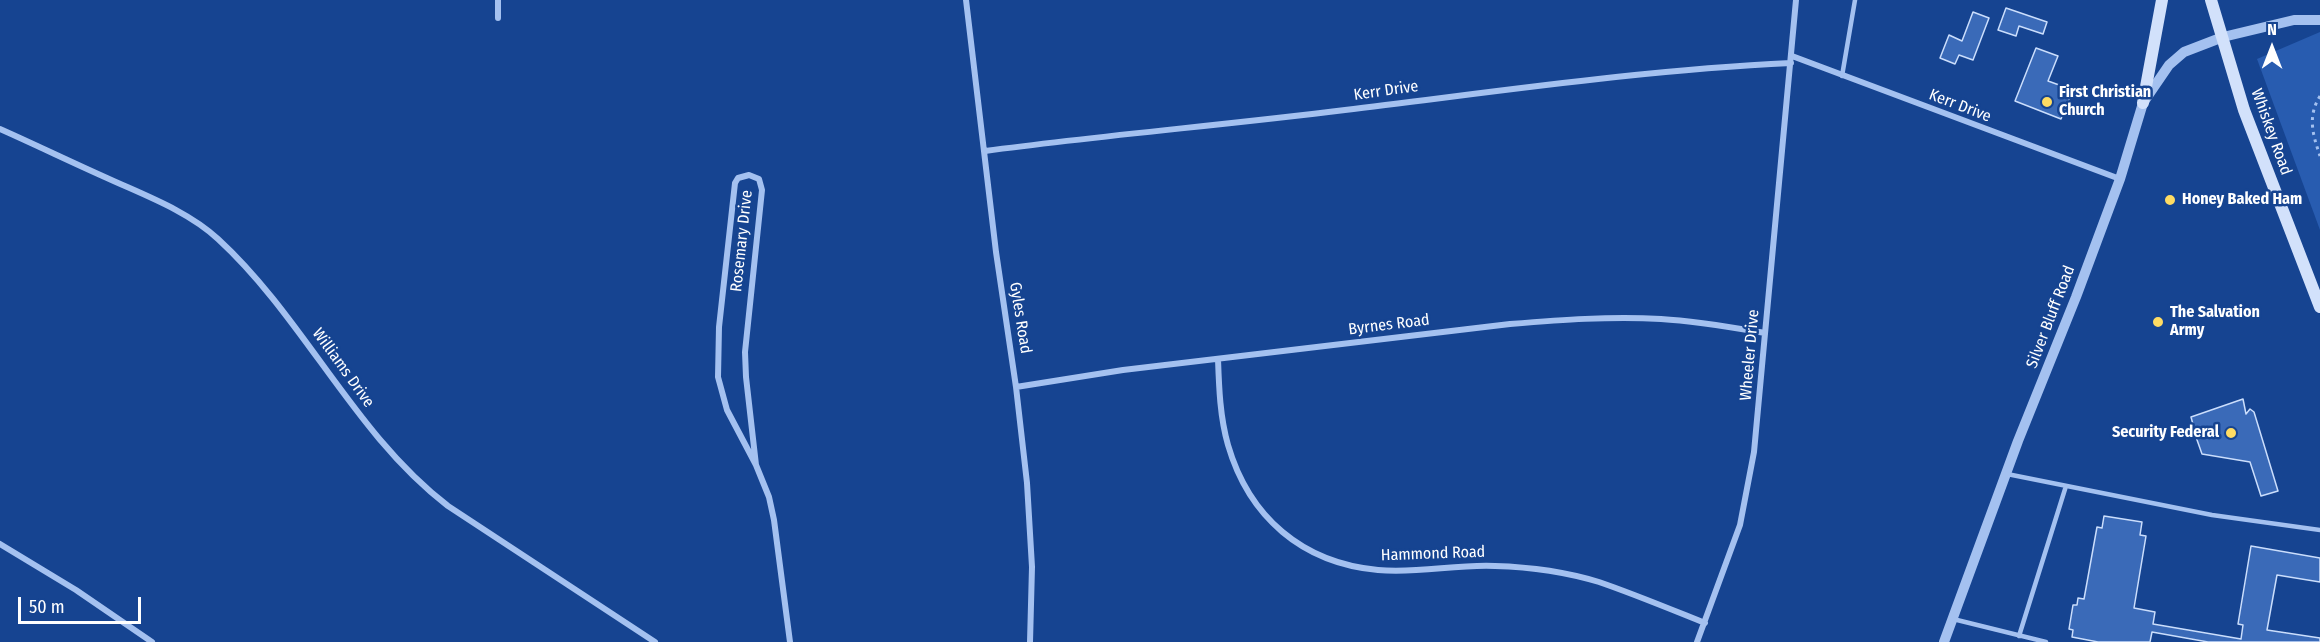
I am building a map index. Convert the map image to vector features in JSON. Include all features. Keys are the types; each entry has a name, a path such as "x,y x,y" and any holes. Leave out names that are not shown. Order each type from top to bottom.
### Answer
{"main road":[{"path":"2143,104 2162,0"},
{"name":"Whiskey Road","path":"2211,0 2244,110 2320,307"}],"street":[{"path":"498,0 498,18"},
{"name":"Gyles Road","path":"966,0 1027,483 1032,567 1030,642"},
{"path":"1792,56 1796,0"},
{"name":"Silver Bluff Road","path":"1944,642 2006,473 2120,179 2143,104 2169,64 2184,52 2223,37 2294,20 2320,20"},
{"name":"Kerr Drive","path":"1792,56 2120,179"},
{"name":"Wheeler Drive","path":"1697,642 1740,525 1754,453 1792,56"},
{"name":"Kerr Drive","path":"985,152 1495,90 1707,68 1791,63"},
{"name":"Williams Drive","path":"0,129 164,205 217,238 258,280 385,448 425,489 655,642"},
{"name":"Rosemary Drive","path":"749,175 759,180 762,190 745,352 756,465 721,394 717,354 735,183 738,178 749,175"},
{"name":"Byrnes Road","path":"1016,387 1123,370 1510,324 1571,319 1661,319 1698,322 1765,333"},
{"name":"Hammond Road","path":"1218,359 1222,420 1235,466 1245,488 1283,533 1318,556 1356,567 1400,572 1495,566 1564,574 1598,582 1705,623"},
{"path":"756,465 769,497 774,519 790,642"},
{"path":"0,544 76,590 152,642"}],"lane":[{"path":"1842,76 1855,0"},
{"path":"2006,473 2212,515 2320,530"},
{"path":"2019,636 2066,486"},
{"path":"1953,620 2046,642"}],"path":[{"path":"2320,96 2311,118 2312,131 2320,156"}],"shaded area":[{"path":"2320,32 2320,230 2257,59"}],"building":[{"path":"2006,8 2047,22 2043,34 2019,26 2016,36 1998,30"},
{"path":"1973,12 1989,18 1973,60 1959,55 1955,64 1940,58 1949,35 1962,41"},
{"path":"2036,48 2058,56 2048,81 2073,90 2061,119 2015,101"},
{"path":"2243,399 2246,414 2250,409 2254,412 2278,491 2261,496 2250,462 2202,454 2196,437 2190,434 2194,428 2191,417"},
{"path":"2104,516 2142,522 2140,535 2146,536 2134,608 2155,612 2153,624 2241,639 2243,625 2238,624 2251,546 2320,558 2320,582 2277,575 2267,630 2320,638 2320,642 2208,642 2152,632 2150,642 2098,642 2072,637 2073,630 2069,629 2073,605 2077,605 2078,598 2084,599 2097,527 2102,528"}],"place":[{"name":"First Christian Church","path":"2047,102"},
{"name":"Honey Baked Ham","path":"2170,200"},
{"name":"The Salvation Army","path":"2158,322"},
{"name":"Security Federal","path":"2231,433"}]}
